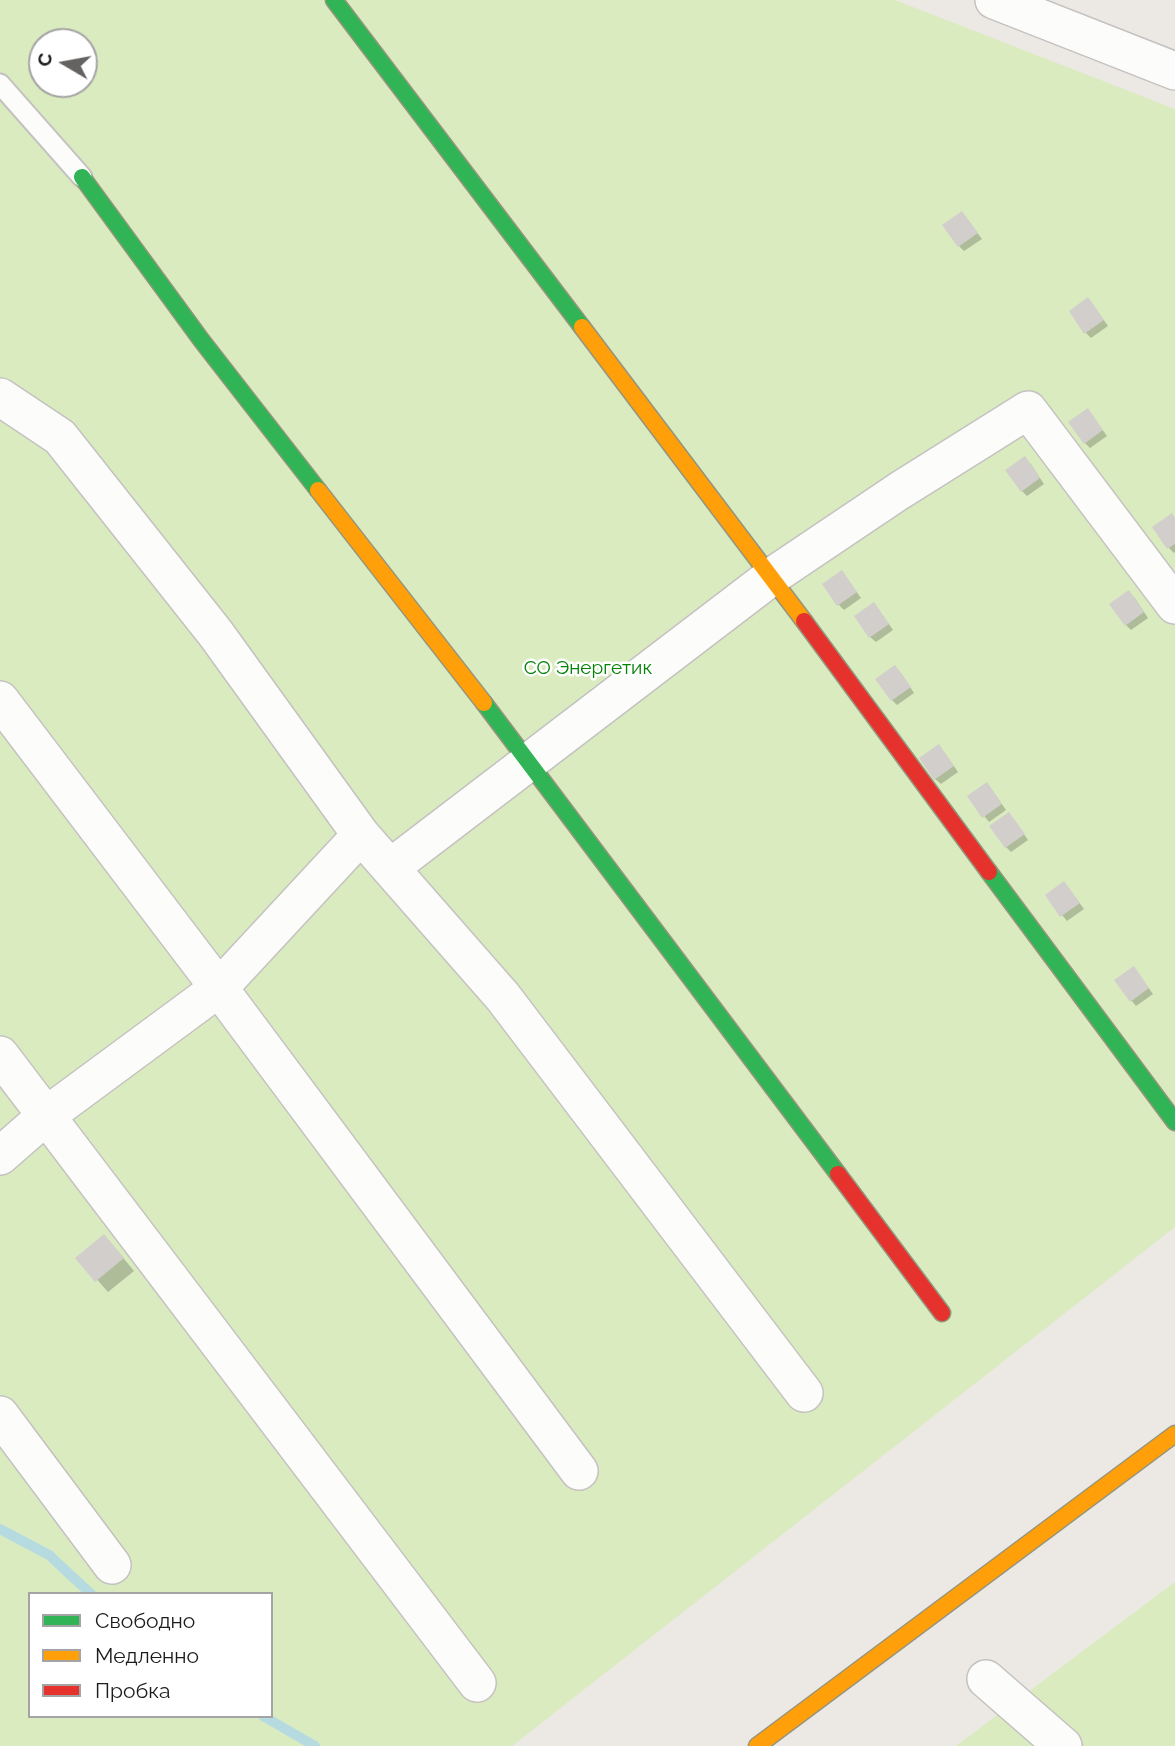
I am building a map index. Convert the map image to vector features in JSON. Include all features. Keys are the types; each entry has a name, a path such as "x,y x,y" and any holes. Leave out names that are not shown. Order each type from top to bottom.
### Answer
{"street":[{"path":"334,0 771,577 1175,1122"},
{"path":"995,0 1175,71"},
{"path":"82,177 202,341 530,761 942,1313"},
{"path":"0,397 60,438 216,634 361,835 503,997 804,1393"},
{"path":"390,868 771,577 899,491 1028,410 1175,605"},
{"path":"0,700 219,988 579,1471"},
{"path":"0,1156 47,1115 219,988 361,835"},
{"path":"0,1055 477,1683"},
{"path":"0,1415 111,1565"},
{"path":"757,1746 1175,1434"},
{"path":"986,1679 1063,1746"}],"lane":[{"path":"0,83 82,177"}],"green space":[{"name":"СО Энергетик","path":"0,0 895,0 1175,109 1175,1227 512,1746 0,1746"},
{"path":"1175,1582 1175,1746 956,1746"}],"building":[{"path":"962,211 978,233 958,247 942,225"},
{"path":"1088,297 1104,320 1084,334 1069,311"},
{"path":"1088,408 1103,430 1084,444 1068,422"},
{"path":"1025,456 1040,478 1021,492 1005,470"},
{"path":"1172,513 1175,518 1175,544 1167,549 1152,527"},
{"path":"842,570 857,592 837,606 822,584"},
{"path":"1129,590 1144,612 1125,626 1109,604"},
{"path":"874,602 889,624 869,638 854,616"},
{"path":"895,665 911,687 891,701 875,679"},
{"path":"939,744 954,766 934,780 919,758"},
{"path":"987,782 1002,804 982,818 967,796"},
{"path":"1009,812 1025,834 1005,848 989,826"},
{"path":"1064,881 1080,903 1060,917 1045,895"},
{"path":"1134,966 1149,988 1130,1002 1114,980"},
{"path":"104,1234 124,1258 95,1282 75,1258"}],"waterway":[{"path":"0,1529 49,1555 89,1592"},
{"path":"266,1718 315,1746"}],"traffic: fast":[{"path":"334,0 582,327"},
{"path":"82,177 202,341 318,490"},
{"path":"484,703 838,1174"},
{"path":"989,872 1175,1122"}],"traffic: slow":[{"path":"582,327 804,621"},
{"path":"318,490 484,703"},
{"path":"757,1746 1175,1434"}],"traffic: jam":[{"path":"804,621 989,872"},
{"path":"838,1174 942,1313"}]}
